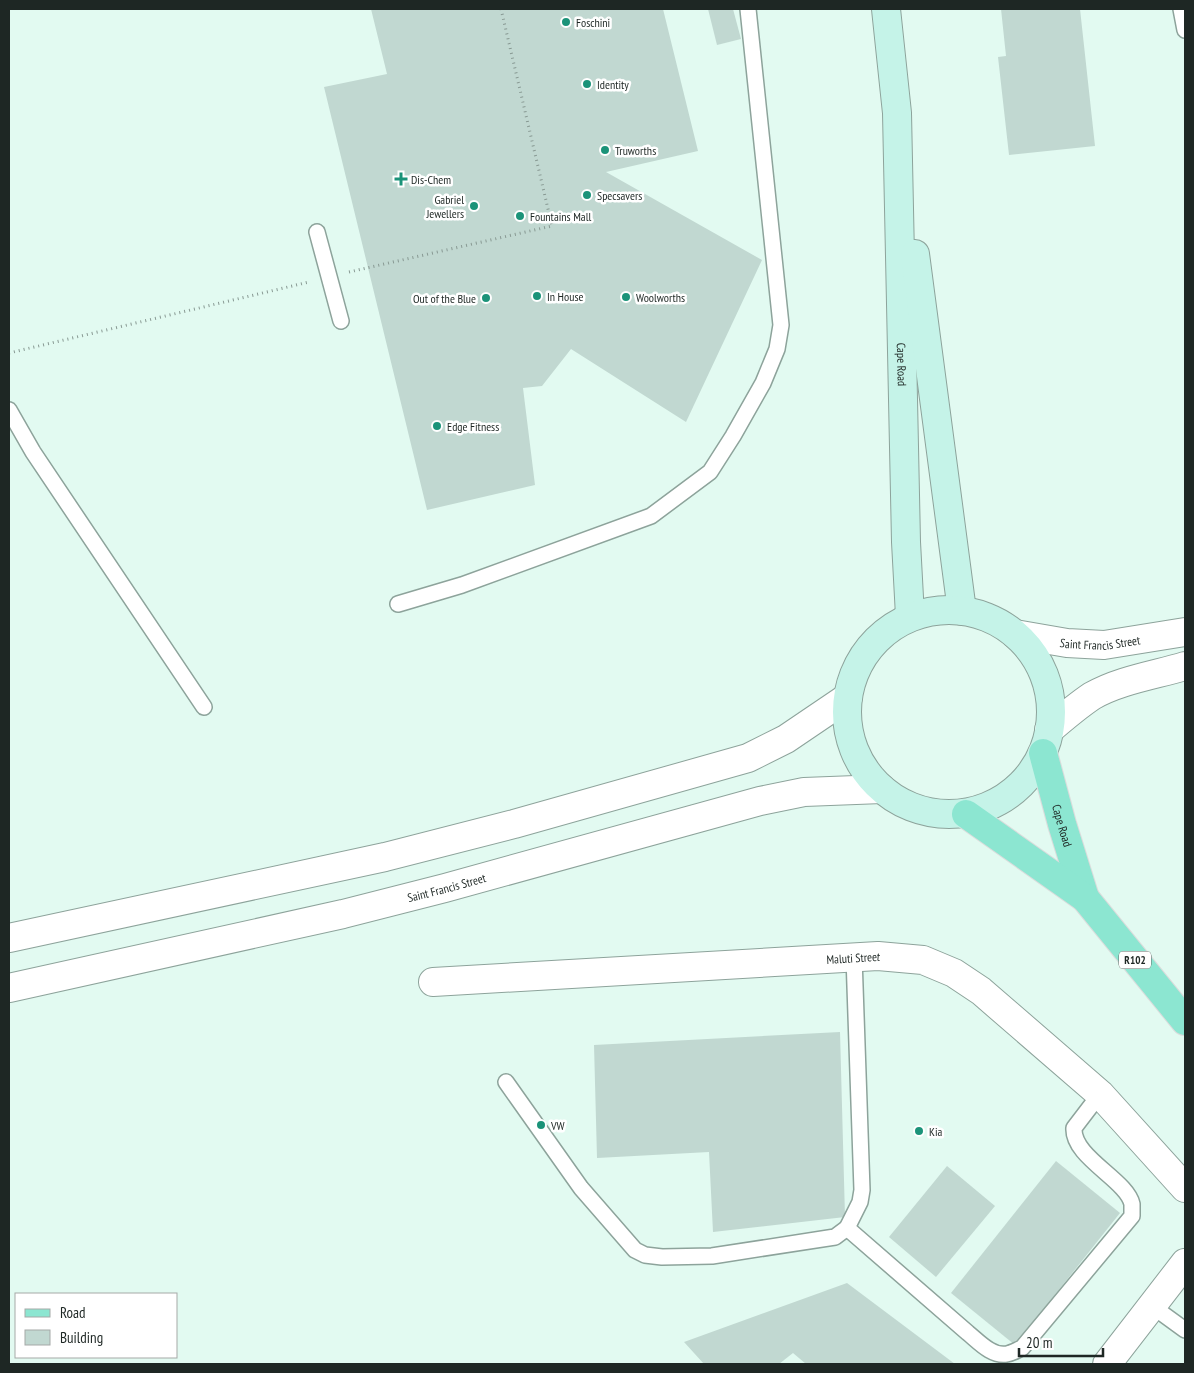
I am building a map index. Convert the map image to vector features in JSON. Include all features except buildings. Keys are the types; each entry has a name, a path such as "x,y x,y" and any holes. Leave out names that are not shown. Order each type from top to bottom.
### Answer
{"main road":[{"name":"Cape Road","path":"886,9 897,113 962,611"},
{"name":"Cape Road","path":"897,113 906,542 910,616"},
{"name":"Cape Road","path":"937,611 962,611 990,618 1015,634 1034,655 1047,681 1052,710 1046,742 1037,766 1018,789 994,805 966,814 935,814 906,805 882,789 862,765 848,737 848,697 856,671 875,643 887,630 910,616 937,611"},
{"name":"Cape Road","path":"1046,742 1062,824 1085,898"},
{"name":"Cape Road","path":"966,814 1085,898 1185,1021"}],"street":[{"name":"Saint Francis Street","path":"1015,634 1067,643 1104,645 1185,632"},
{"path":"1046,742 1074,709 1093,696 1117,685 1185,666"},
{"path":"9,938 385,857 514,824 748,758 786,740 848,697"},
{"name":"Saint Francis Street","path":"9,988 352,911 445,888 760,800 804,792 882,789"},
{"name":"Maluti Street","path":"433,982 878,956 922,960 954,973 981,991 1100,1094 1185,1188"},
{"path":"1107,1364 1185,1263"}],"lane":[{"path":"398,604 462,585 651,516 710,472 733,436 763,383 778,350 781,325 748,9"},
{"path":"1181,9 1185,30"},
{"path":"318,232 341,321"},
{"path":"9,410 33,452 204,707"},
{"path":"506,1082 581,1188 635,1250 645,1255 662,1257 712,1256 835,1237 848,1228 860,1202 862,1190 854,958"},
{"path":"848,1228 986,1347 998,1354 1006,1354 1022,1348 1132,1216 1132,1203 1123,1190 1086,1154 1076,1141 1074,1128 1100,1094"},
{"path":"1152,1306 1185,1330"}],"path":[{"path":"9,353 329,278 372,266 552,226 501,9"}],"place":[{"name":"Foschini","path":"566,22"},
{"name":"Identity","path":"587,84"},
{"name":"Truworths","path":"605,150"},
{"name":"Dis-Chem","path":"401,179"},
{"name":"Specsavers","path":"587,195"},
{"name":"Gabriel Jewellers","path":"474,206"},
{"name":"Fountains Mall","path":"520,216"},
{"name":"In House","path":"537,296"},
{"name":"Woolworths","path":"626,297"},
{"name":"Out of the Blue","path":"486,298"},
{"name":"Edge Fitness","path":"437,426"},
{"name":"VW","path":"541,1125"},
{"name":"Kia","path":"919,1131"}]}
